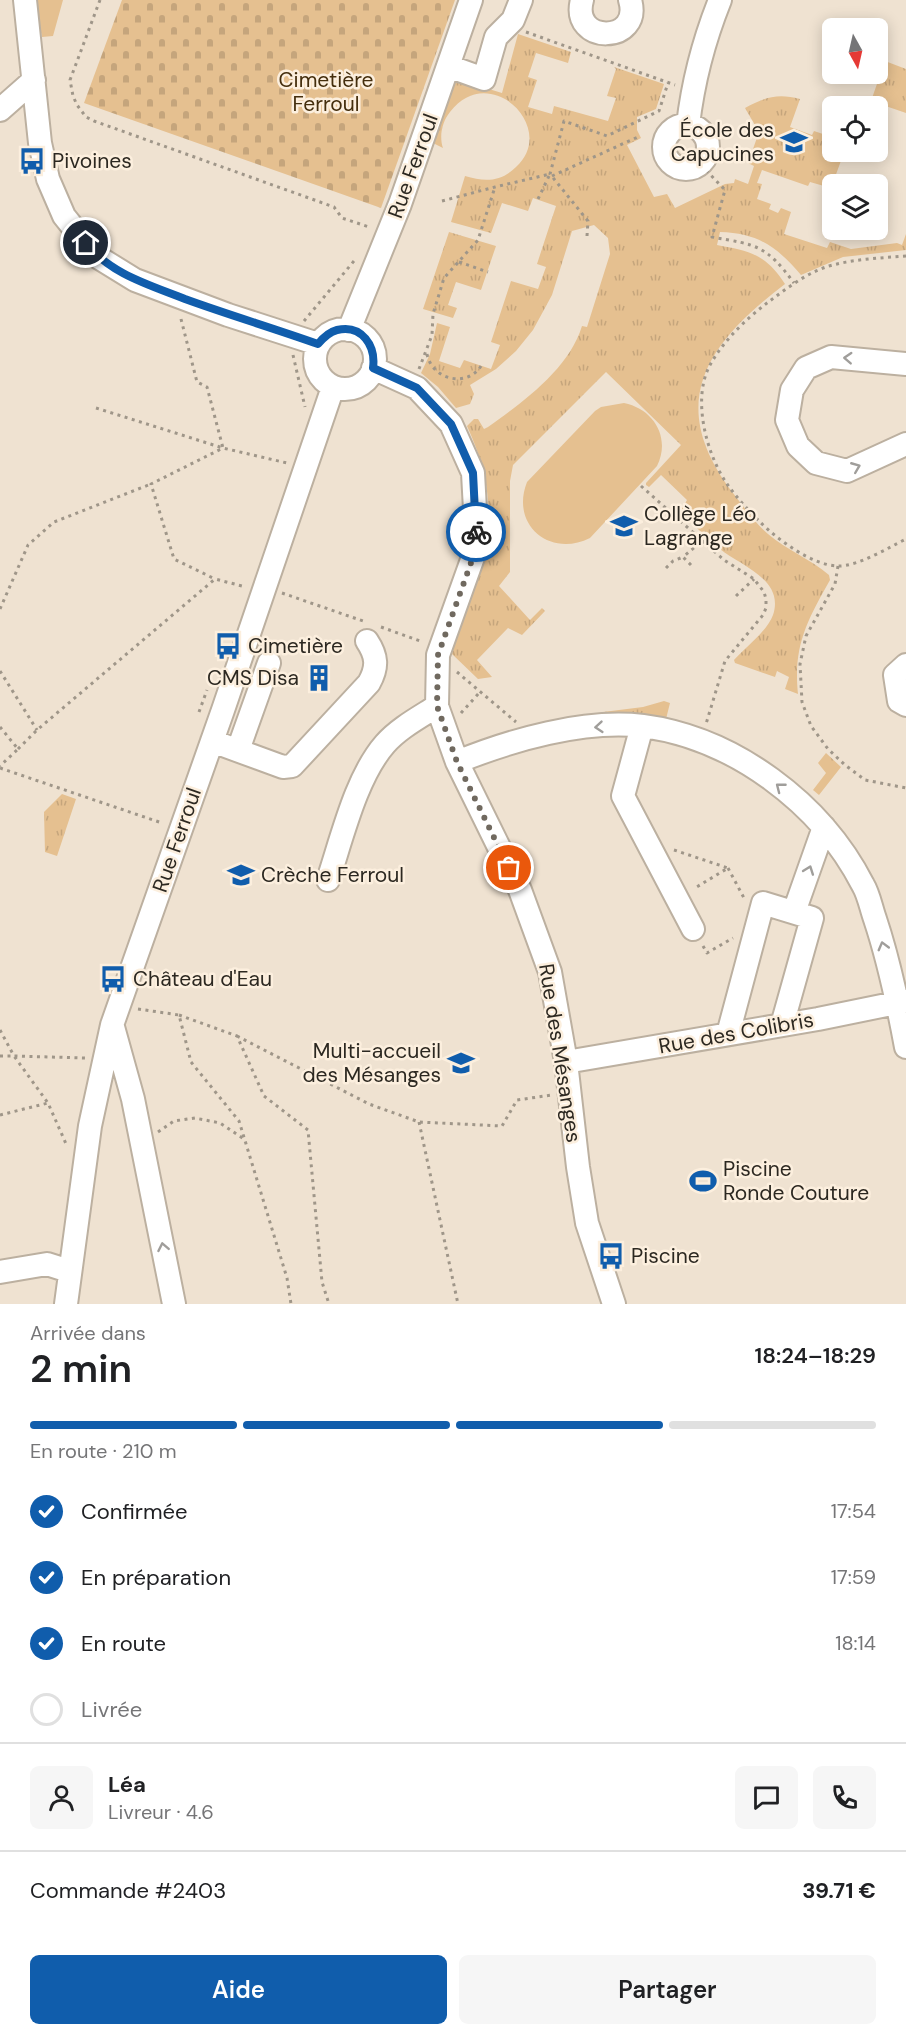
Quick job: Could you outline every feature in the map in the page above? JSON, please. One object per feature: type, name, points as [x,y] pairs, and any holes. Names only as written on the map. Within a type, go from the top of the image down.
[{"type":"street","points":[[25,0],[43,161],[64,216],[96,256],[135,280],[308,340],[336,330],[349,330],[365,337],[372,346],[375,356],[370,376],[353,388],[333,387],[318,373],[308,340]]},
{"type":"street","name":"Rue Ferroul","points":[[349,330],[400,204],[471,0]]},
{"type":"street","points":[[448,66],[484,79],[496,37],[513,20],[521,0]]},
{"type":"street","points":[[582,0],[581,16],[585,23],[591,30],[608,34],[617,32],[629,20],[632,11],[630,0]]},
{"type":"street","points":[[688,125],[692,91],[720,0]]},
{"type":"street","points":[[0,110],[34,80]]},
{"type":"street","points":[[688,125],[702,131],[709,143],[706,158],[701,165],[690,169],[680,169],[671,164],[664,152],[668,134],[677,127],[688,125]]},
{"type":"street","points":[[906,364],[831,357],[806,368],[792,390],[787,420],[798,446],[816,463],[847,471],[906,444]]},
{"type":"street","name":"Rue des Mésanges","points":[[373,368],[417,388],[451,424],[473,473],[477,546],[438,655],[437,706],[457,762],[520,890],[550,972],[566,1062],[587,1223],[614,1304]]},
{"type":"street","name":"Rue Ferroul","points":[[66,1304],[90,1126],[116,1015],[212,741],[256,585],[306,467],[333,387]]},
{"type":"street","points":[[212,741],[283,767],[292,766],[369,683],[375,672],[375,652],[367,641]]},
{"type":"street","points":[[238,750],[268,663]]},
{"type":"street","points":[[906,665],[895,675],[899,702],[906,705]]},
{"type":"street","points":[[328,880],[362,779],[385,745],[403,729],[437,706]]},
{"type":"street","points":[[457,762],[540,734],[601,726],[642,726],[692,738],[730,753],[774,782],[813,814],[839,845],[864,886],[902,1002],[906,1047]]},
{"type":"street","points":[[642,726],[623,796],[693,929]]},
{"type":"street","points":[[794,912],[824,827]]},
{"type":"street","points":[[728,1034],[763,903],[812,918],[783,1025]]},
{"type":"street","name":"Rue des Colibris","points":[[566,1062],[902,1002]]},
{"type":"street","points":[[116,1015],[174,1304]]},
{"type":"street","points":[[0,1272],[46,1264],[69,1271]]},
{"type":"path","points":[[100,0],[70,80],[72,96],[86,117],[334,207],[342,218],[375,229]]},
{"type":"path","points":[[508,25],[692,91]]},
{"type":"path","points":[[538,199],[551,175],[564,121],[607,136],[659,111],[668,83]]},
{"type":"path","points":[[442,201],[495,186],[551,175],[640,136]]},
{"type":"path","points":[[701,165],[725,190],[712,237],[738,241],[764,250],[794,283]]},
{"type":"path","points":[[551,175],[588,221],[587,236]]},
{"type":"path","points":[[411,385],[432,334],[433,314],[444,278],[478,240],[495,186]]},
{"type":"path","points":[[305,407],[293,361],[293,351],[308,340],[302,324],[358,256]]},
{"type":"path","points":[[459,262],[488,272]]},
{"type":"path","points":[[187,299],[181,319],[197,382],[207,387],[223,448]]},
{"type":"path","points":[[426,353],[432,367],[439,374],[448,378],[459,380],[469,377],[478,372],[481,366]]},
{"type":"path","points":[[96,408],[223,448],[306,467]]},
{"type":"path","points":[[0,609],[28,545],[54,522],[151,484],[223,448]]},
{"type":"path","points":[[151,484],[174,559],[215,579],[242,587],[256,585],[351,617]]},
{"type":"path","points":[[641,486],[723,560],[754,579],[764,592],[766,608],[756,625],[725,662],[705,729]]},
{"type":"path","points":[[666,568],[702,541]]},
{"type":"path","points":[[682,557],[691,565]]},
{"type":"path","points":[[838,566],[835,584],[806,636],[800,664],[802,702],[811,726],[828,749],[845,765],[865,780],[906,788]]},
{"type":"path","points":[[181,830],[0,767],[37,730],[215,579]]},
{"type":"path","points":[[736,596],[754,579]]},
{"type":"path","points":[[242,587],[256,585]]},
{"type":"path","points":[[397,632],[424,642],[438,655]]},
{"type":"path","points":[[0,671],[37,730]]},
{"type":"path","points":[[458,673],[515,722]]},
{"type":"path","points":[[197,717],[208,685]]},
{"type":"path","points":[[446,729],[480,692]]},
{"type":"path","points":[[0,727],[18,749]]},
{"type":"path","points":[[647,841],[728,868],[677,899]]},
{"type":"path","points":[[693,929],[707,953],[758,924]]},
{"type":"path","points":[[116,1015],[179,1016],[237,1036],[369,1104],[419,1122],[502,1126],[517,1100],[570,1092]]},
{"type":"path","points":[[179,1016],[190,1062],[239,1121],[287,1278],[291,1304]]},
{"type":"path","points":[[0,1030],[14,1056],[48,1103],[70,1153]]},
{"type":"path","points":[[237,1036],[264,1096],[308,1130],[322,1282],[329,1304]]},
{"type":"path","points":[[0,1056],[80,1057],[103,1064]]},
{"type":"path","points":[[0,1115],[48,1103]]},
{"type":"path","points":[[144,1153],[154,1134],[174,1121],[195,1118],[220,1123],[245,1139]]},
{"type":"path","points":[[419,1122],[458,1304]]},
{"type":"green space","points":[[34,0],[63,0],[53,36],[42,37]]},
{"type":"green space","name":"Cimetière Ferroul","points":[[122,0],[455,0],[381,208],[84,103]]},
{"type":"green space","points":[[518,34],[571,52],[568,63],[536,53],[528,77],[537,80],[528,107],[552,114],[554,106],[608,121],[616,98],[607,96],[616,69],[614,67],[664,84],[656,109],[637,117],[637,130],[641,138],[627,145],[654,197],[667,194],[675,208],[725,184],[734,183],[735,179],[748,184],[754,166],[748,163],[759,132],[745,108],[778,96],[800,99],[790,127],[812,135],[814,131],[822,134],[822,162],[841,162],[836,174],[822,174],[822,185],[810,182],[808,186],[762,170],[757,183],[762,184],[757,199],[771,204],[769,209],[778,213],[781,208],[791,212],[784,234],[827,248],[830,242],[851,249],[897,243],[902,245],[906,234],[906,250],[843,257],[801,275],[784,257],[766,243],[745,235],[720,232],[717,245],[748,252],[764,260],[785,284],[734,329],[716,352],[704,377],[699,403],[701,431],[712,461],[733,493],[768,534],[829,575],[830,580],[808,621],[800,648],[798,694],[785,689],[789,677],[777,671],[775,677],[735,663],[734,660],[770,621],[775,602],[772,592],[758,574],[720,549],[683,515],[681,510],[687,500],[661,475],[649,487],[646,485],[681,445],[606,372],[513,465],[510,481],[510,572],[499,586],[530,620],[542,608],[545,611],[522,635],[508,628],[477,660],[492,677],[478,679],[452,654],[480,570],[488,532],[489,514],[485,480],[475,444],[467,426],[474,419],[478,419],[484,429],[488,427],[516,407],[556,370],[576,342],[582,326],[587,327],[610,254],[608,238],[594,225],[572,231],[552,295],[533,330],[516,351],[496,369],[470,385],[474,394],[470,404],[456,408],[438,387],[421,373],[430,354],[437,323],[450,327],[439,361],[460,368],[464,360],[491,369],[500,345],[491,342],[511,281],[538,289],[546,267],[537,264],[556,206],[533,198],[528,211],[502,203],[491,233],[451,222],[465,176],[486,180],[505,176],[516,167],[527,151],[529,135],[524,119],[514,105],[499,96],[483,93],[466,98],[450,112],[441,134],[443,148],[433,143],[456,79],[502,93]]},
{"type":"green space","points":[[888,62],[906,69],[906,113],[888,107],[888,96],[873,96],[877,84],[888,84]]},
{"type":"green space","points":[[449,232],[496,246],[481,290],[456,282],[448,305],[457,308],[453,318],[423,309]]},
{"type":"green space","points":[[624,403],[644,411],[657,426],[662,445],[657,466],[590,538],[575,543],[561,544],[537,534],[529,524],[524,512],[523,498],[527,482],[595,411],[601,407]]},
{"type":"green space","points":[[664,701],[670,703],[666,719],[641,714],[603,712],[643,707]]},
{"type":"green space","points":[[826,753],[841,767],[819,795],[813,790],[826,773],[818,763]]},
{"type":"green space","points":[[62,794],[76,799],[57,856],[45,852],[44,812]]},
{"type":"way so far","points":[[476,532],[477,546],[438,655],[437,706],[457,762],[509,868]]},
{"type":"place","name":"École des Capucines","points":[[794,142]]},
{"type":"place","name":"Pivoines","points":[[32,161]]},
{"type":"place","name":"Collège Léo Lagrange","points":[[624,526]]},
{"type":"place","name":"Cimetière","points":[[228,646]]},
{"type":"place","name":"CMS Disa","points":[[319,678]]},
{"type":"place","name":"Crèche Ferroul","points":[[241,875]]},
{"type":"place","name":"Château d'Eau","points":[[113,979]]},
{"type":"place","name":"Multi-accueil des Mésanges","points":[[461,1063]]},
{"type":"place","name":"Piscine Ronde Couture","points":[[703,1181]]},
{"type":"place","name":"Piscine","points":[[611,1256]]},
{"type":"route","points":[[86,243],[96,256],[135,280],[228,315],[318,344],[336,330],[346,329],[365,337],[372,346],[375,356],[373,368],[417,388],[451,424],[473,473],[476,532]]}]
